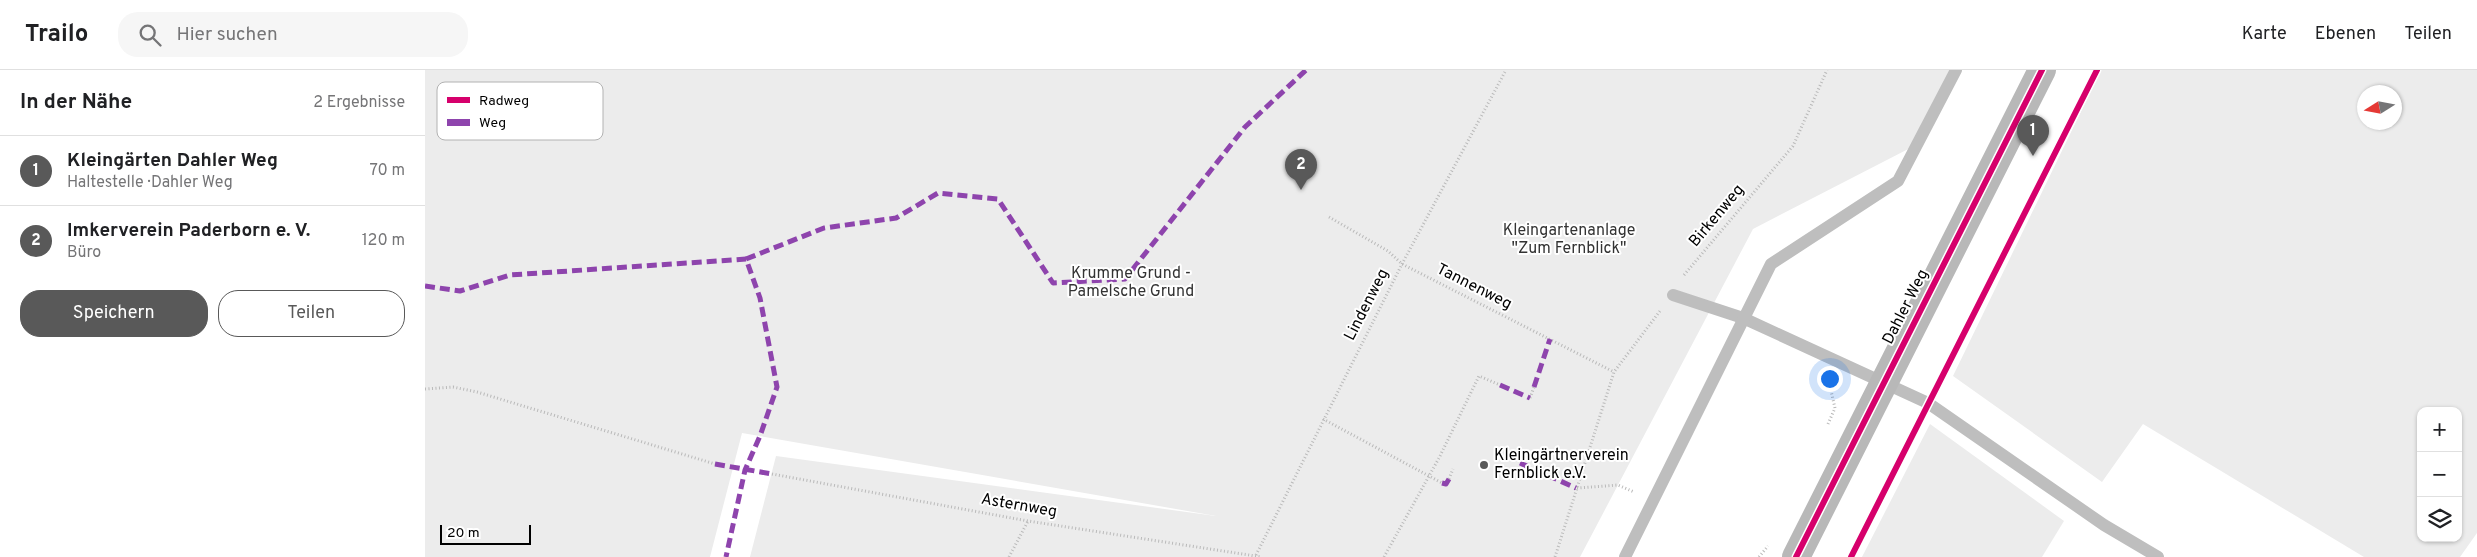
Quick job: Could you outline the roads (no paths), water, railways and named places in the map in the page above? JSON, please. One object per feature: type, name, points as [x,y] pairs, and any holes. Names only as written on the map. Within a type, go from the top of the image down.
[{"type":"street","name":"Dahler Weg","points":[[1796,557],[2042,70]]},
{"type":"lane","points":[[1625,557],[1771,264],[1898,181],[1956,70]]},
{"type":"lane","points":[[1673,296],[1743,318],[1928,403],[2105,525],[2158,557]]},
{"type":"place","name":"Kleingärten Dahler Weg","points":[[2033,156]]},
{"type":"place","name":"Imkerverein Paderborn e. V.","points":[[1301,190]]},
{"type":"place","name":"Kleingärtnerverein Fernblick e.V.","points":[[1484,465]]},
{"type":"park label","name":"Kleingartenanlage \"Zum Fernblick\"","points":[[1569,240]]},
{"type":"park label","name":"Krumme Grund - Pamelsche Grund","points":[[1131,283]]}]
